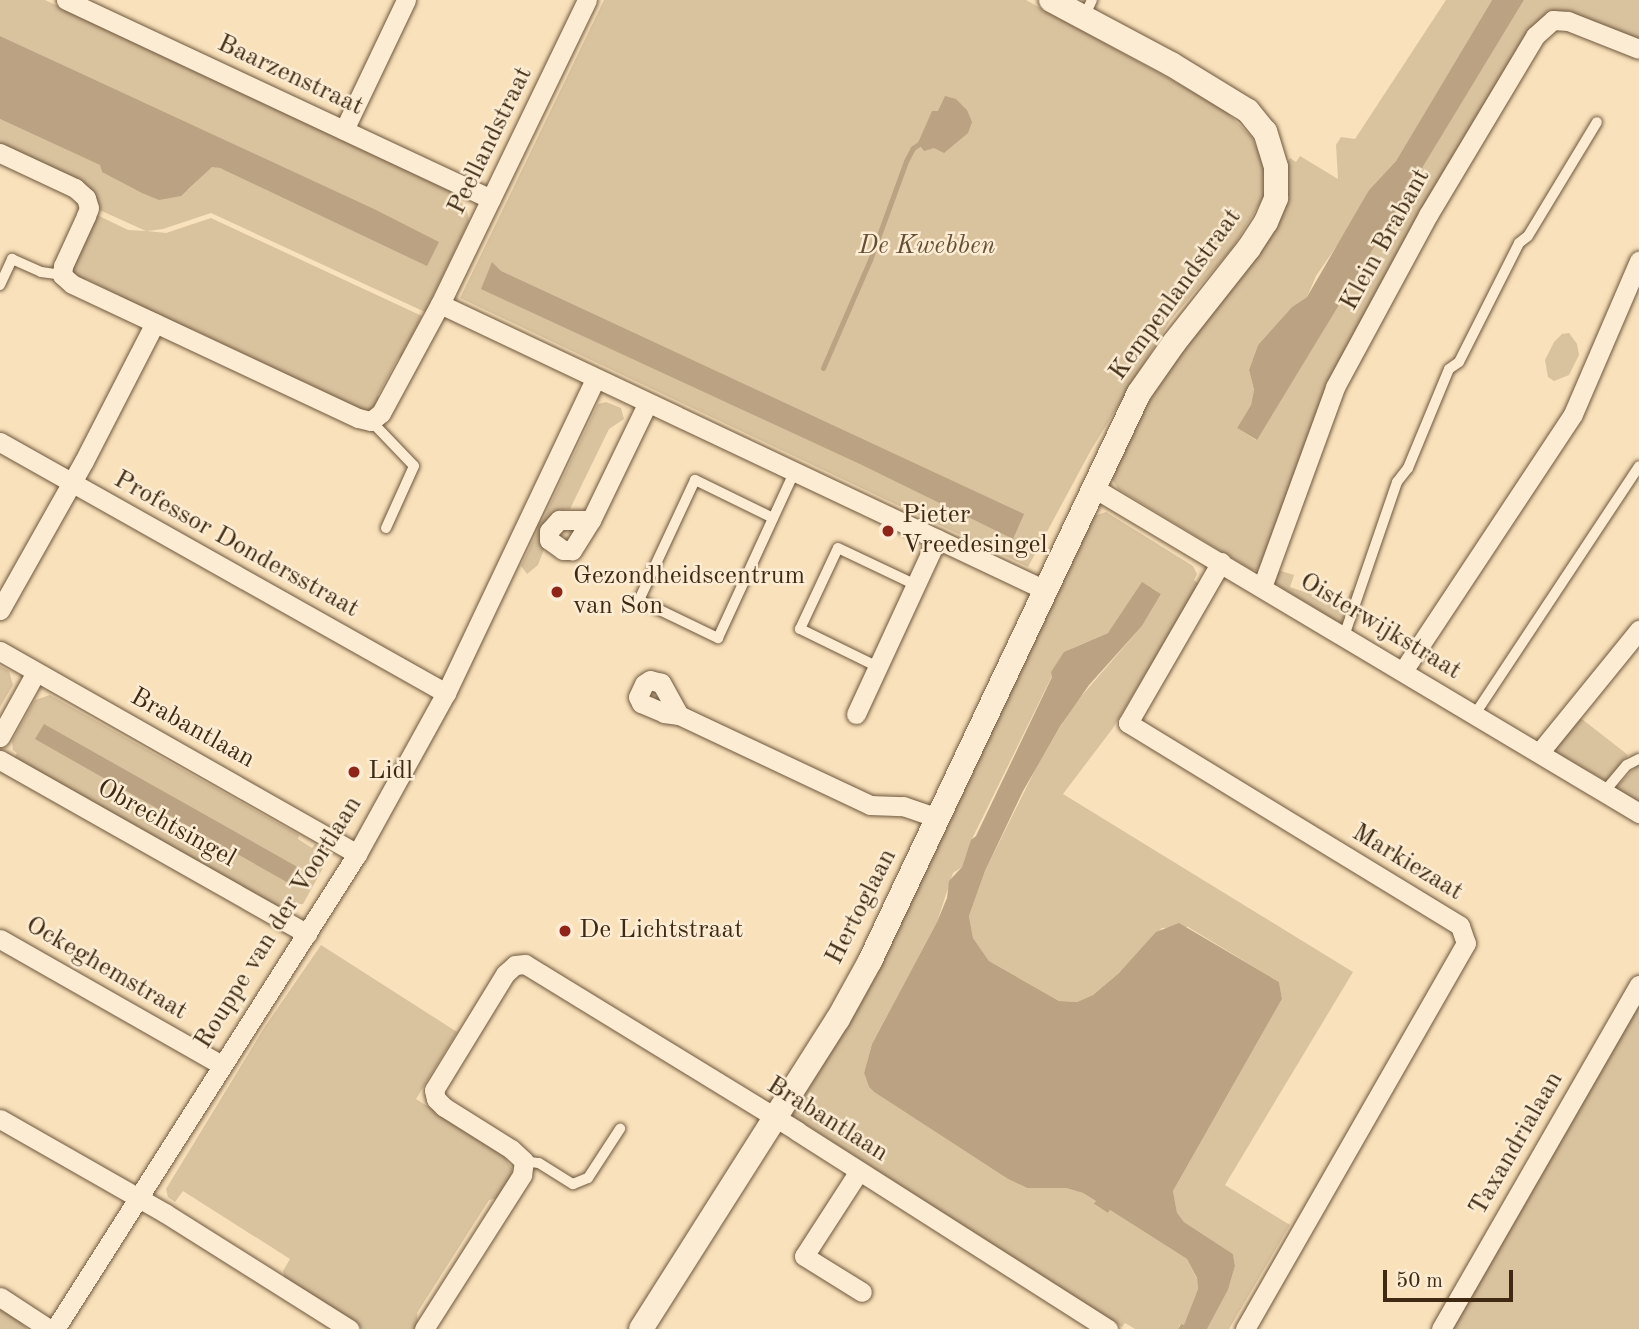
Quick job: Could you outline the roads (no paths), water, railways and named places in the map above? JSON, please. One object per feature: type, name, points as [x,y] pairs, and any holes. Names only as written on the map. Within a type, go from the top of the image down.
[{"type":"street","name":"Baarzenstraat","points":[[66,0],[491,199]]},
{"type":"street","points":[[344,130],[406,0]]},
{"type":"street","name":"Peellandstraat","points":[[371,422],[381,413],[440,304],[587,0]]},
{"type":"street","name":"Kempenlandstraat","points":[[1051,0],[1088,9],[1248,111],[1265,132],[1276,167],[1276,198],[1266,222],[1139,393],[1094,488]]},
{"type":"street","name":"Klein Brabant","points":[[1262,587],[1335,387],[1428,215],[1535,36],[1553,20],[1568,21],[1639,49]]},
{"type":"street","points":[[0,153],[75,188],[86,198],[89,208],[63,266],[62,275],[72,284],[371,422]]},
{"type":"street","points":[[1403,671],[1573,414],[1639,261]]},
{"type":"street","points":[[440,304],[1045,590]]},
{"type":"street","points":[[0,610],[72,482],[155,323]]},
{"type":"street","name":"Rouppe van der Voortlaan","points":[[55,1329],[357,853],[446,693],[594,379]]},
{"type":"street","points":[[591,520],[647,404]]},
{"type":"street","name":"Professor Dondersstraat","points":[[0,442],[446,693]]},
{"type":"street","name":"Oisterwijkstraat","points":[[1094,488],[1639,813]]},
{"type":"street","name":"Hertoglaan","points":[[641,1329],[863,973],[1094,488]]},
{"type":"street","points":[[856,714],[937,539]]},
{"type":"street","name":"Markiezaat","points":[[1221,562],[1131,712],[1128,723],[1460,926],[1466,943],[1245,1329]]},
{"type":"street","points":[[1539,753],[1639,630]]},
{"type":"street","name":"Brabantlaan","points":[[0,651],[357,853]]},
{"type":"street","points":[[0,737],[36,672]]},
{"type":"street","points":[[679,715],[870,805],[903,806],[939,818]]},
{"type":"street","name":"Obrechtsingel","points":[[0,760],[307,934]]},
{"type":"street","name":"Ockeghemstraat","points":[[0,939],[222,1065]]},
{"type":"street","name":"Brabantlaan","points":[[524,1161],[511,1149],[444,1107],[436,1099],[434,1090],[505,974],[515,965],[525,964],[1108,1329]]},
{"type":"street","name":"Taxandrialaan","points":[[1441,1329],[1639,985]]},
{"type":"street","points":[[0,1119],[139,1198],[349,1329]]},
{"type":"street","points":[[424,1329],[522,1175],[524,1161]]},
{"type":"street","points":[[859,1171],[804,1256],[862,1292]]},
{"type":"street","points":[[0,1297],[49,1329]]},
{"type":"lane","points":[[1344,636],[1397,482],[1408,468],[1449,369],[1459,362],[1520,243],[1528,236],[1597,122]]},
{"type":"lane","points":[[0,285],[12,260],[41,272],[62,275]]},
{"type":"lane","points":[[371,422],[414,466],[386,528]]},
{"type":"lane","points":[[1475,715],[1639,466]]},
{"type":"lane","points":[[773,518],[695,480],[639,600],[718,638],[794,473]]},
{"type":"lane","points":[[878,667],[800,629],[838,548],[916,585]]},
{"type":"lane","points":[[1604,792],[1627,765],[1639,759]]},
{"type":"lane","points":[[524,1161],[539,1163],[573,1184],[589,1178],[620,1129]]},
{"type":"waterway","points":[[823,368],[870,260],[906,161],[913,148],[925,140]]},
{"type":"place","name":"Pieter Vreedesingel","points":[[888,531]]},
{"type":"place","name":"Gezondheidscentrum van Son","points":[[557,592]]},
{"type":"place","name":"Lidl","points":[[354,772]]},
{"type":"place","name":"De Lichtstraat","points":[[565,931]]},
{"type":"park label","name":"De Kwebben","points":[[927,247]]}]
